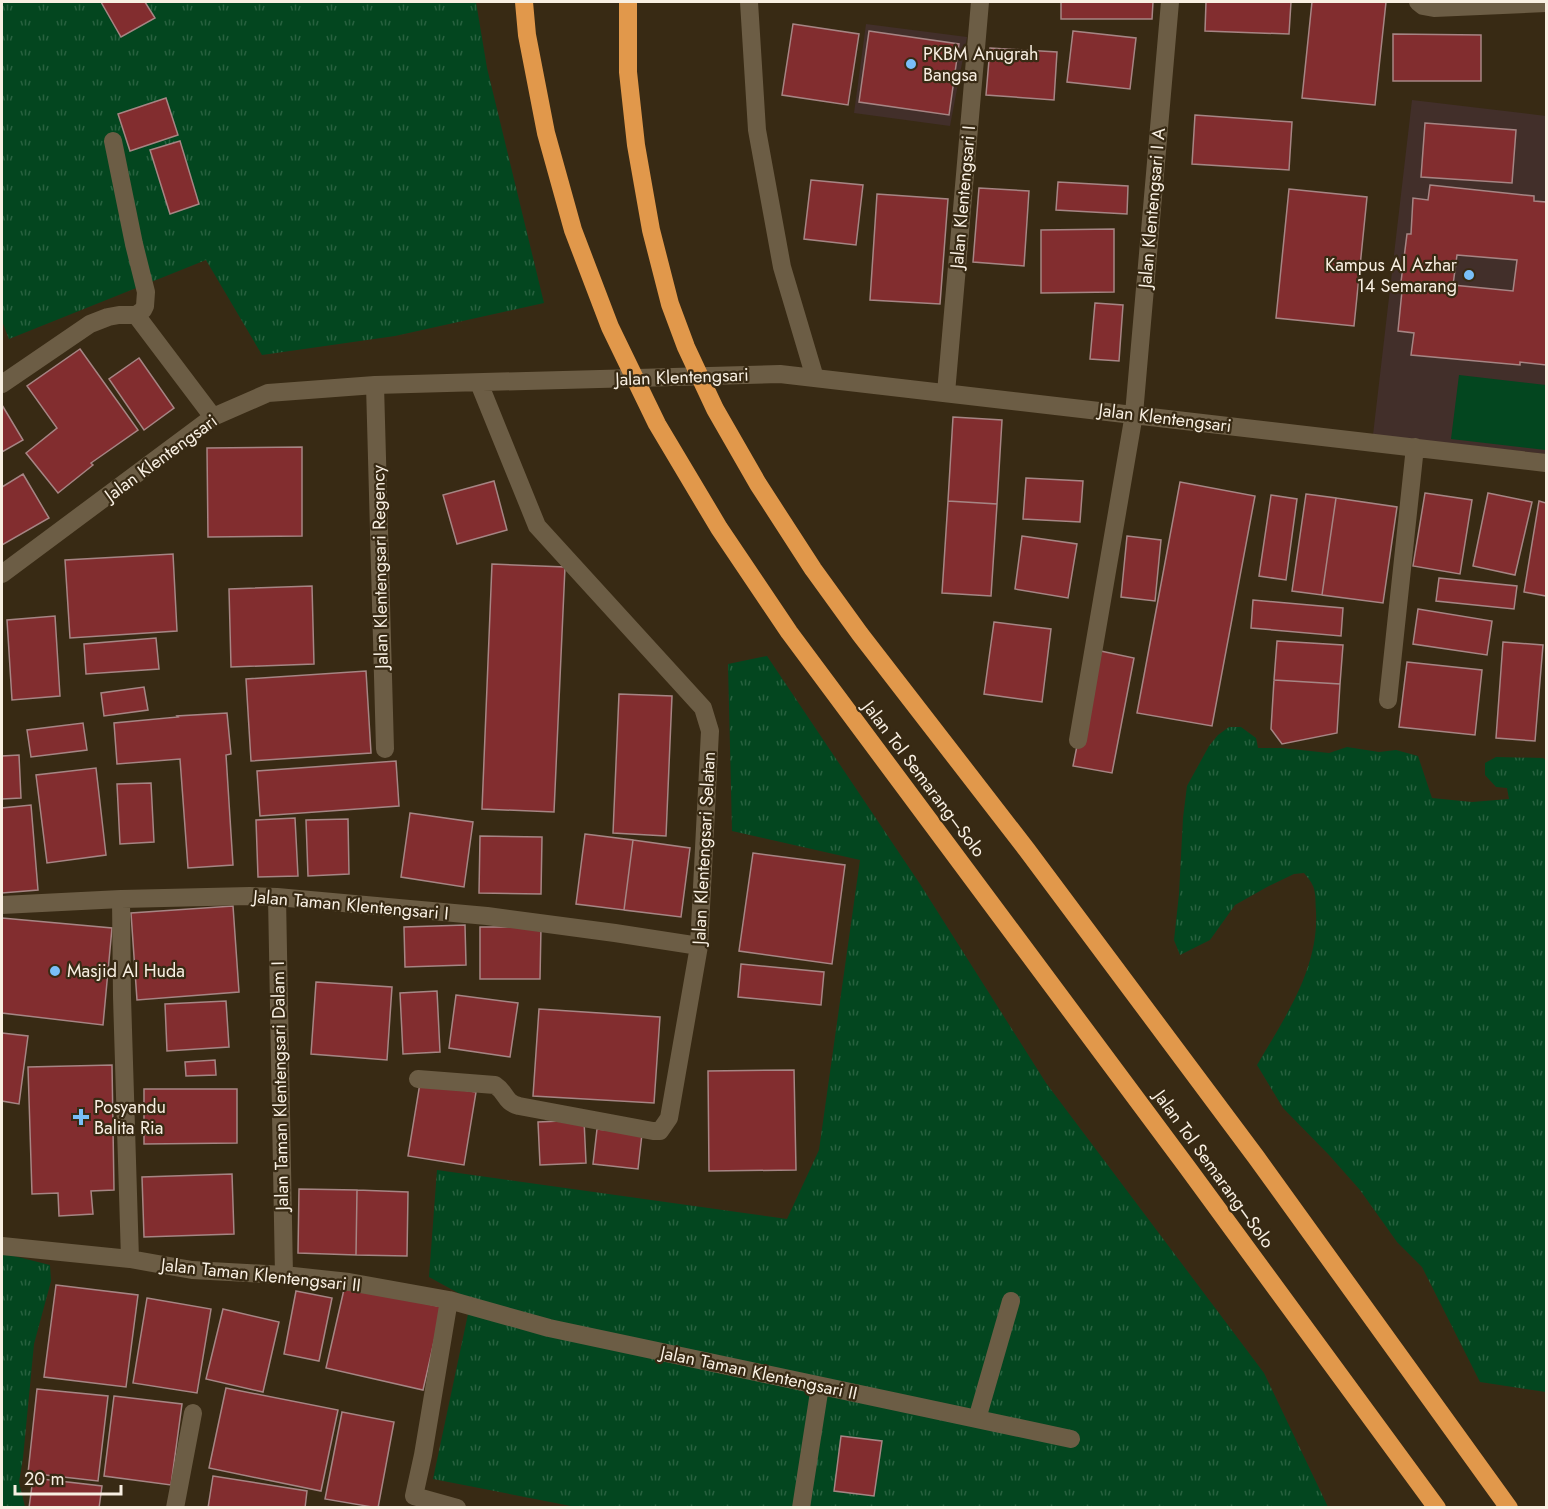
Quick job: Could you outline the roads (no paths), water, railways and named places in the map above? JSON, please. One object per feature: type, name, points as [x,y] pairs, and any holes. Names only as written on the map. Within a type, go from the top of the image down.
[{"type":"highway","name":"Jalan Tol Semarang–Solo","points":[[524,2],[527,34],[546,133],[573,230],[610,327],[657,424],[719,528],[789,632],[1437,1508]]},
{"type":"highway","name":"Jalan Tol Semarang–Solo","points":[[628,2],[628,72],[636,145],[651,230],[670,304],[686,347],[715,409],[758,484],[813,569],[860,634],[1027,850],[1248,1148],[1509,1508]]},
{"type":"street","points":[[749,2],[757,130],[782,267],[814,378]]},
{"type":"street","name":"Jalan Klentengsari I","points":[[946,393],[980,2]]},
{"type":"street","name":"Jalan Klentengsari I A","points":[[1078,740],[1134,414],[1170,2]]},
{"type":"street","points":[[1418,2],[1423,6],[1434,8],[1546,3]]},
{"type":"street","points":[[2,384],[90,324],[108,317],[136,315],[145,306],[146,292],[113,141]]},
{"type":"street","points":[[136,315],[213,417]]},
{"type":"street","name":"Jalan Klentengsari","points":[[2,574],[213,417],[268,393],[375,386],[780,374],[1546,463]]},
{"type":"street","name":"Jalan Klentengsari Selatan","points":[[418,1079],[495,1085],[512,1104],[660,1131],[669,1118],[699,946],[710,731],[703,708],[537,526],[479,383]]},
{"type":"street","name":"Jalan Klentengsari Regency","points":[[375,386],[385,749]]},
{"type":"street","points":[[1388,699],[1415,447]]},
{"type":"street","name":"Jalan Taman Klentengsari I","points":[[2,905],[121,899],[277,897],[498,918],[699,946]]},
{"type":"street","name":"Jalan Taman Klentengsari Dalam I","points":[[277,897],[284,1275]]},
{"type":"street","points":[[121,899],[130,1259]]},
{"type":"street","name":"Jalan Taman Klentengsari II","points":[[2,1246],[130,1259],[192,1270],[284,1275],[349,1282],[449,1300],[549,1328],[660,1353],[1071,1439]]},
{"type":"street","points":[[449,1300],[413,1502],[457,1508]]},
{"type":"street","points":[[977,1419],[1011,1301]]},
{"type":"street","points":[[801,1508],[820,1386]]},
{"type":"street","points":[[175,1508],[194,1413]]},
{"type":"place","name":"PKBM Anugrah Bangsa","points":[[911,64]]},
{"type":"place","name":"Kampus Al Azhar 14 Semarang","points":[[1469,275]]},
{"type":"place","name":"Masjid Al Huda","points":[[55,971]]},
{"type":"place","name":"Posyandu Balita Ria","points":[[81,1117]]}]
